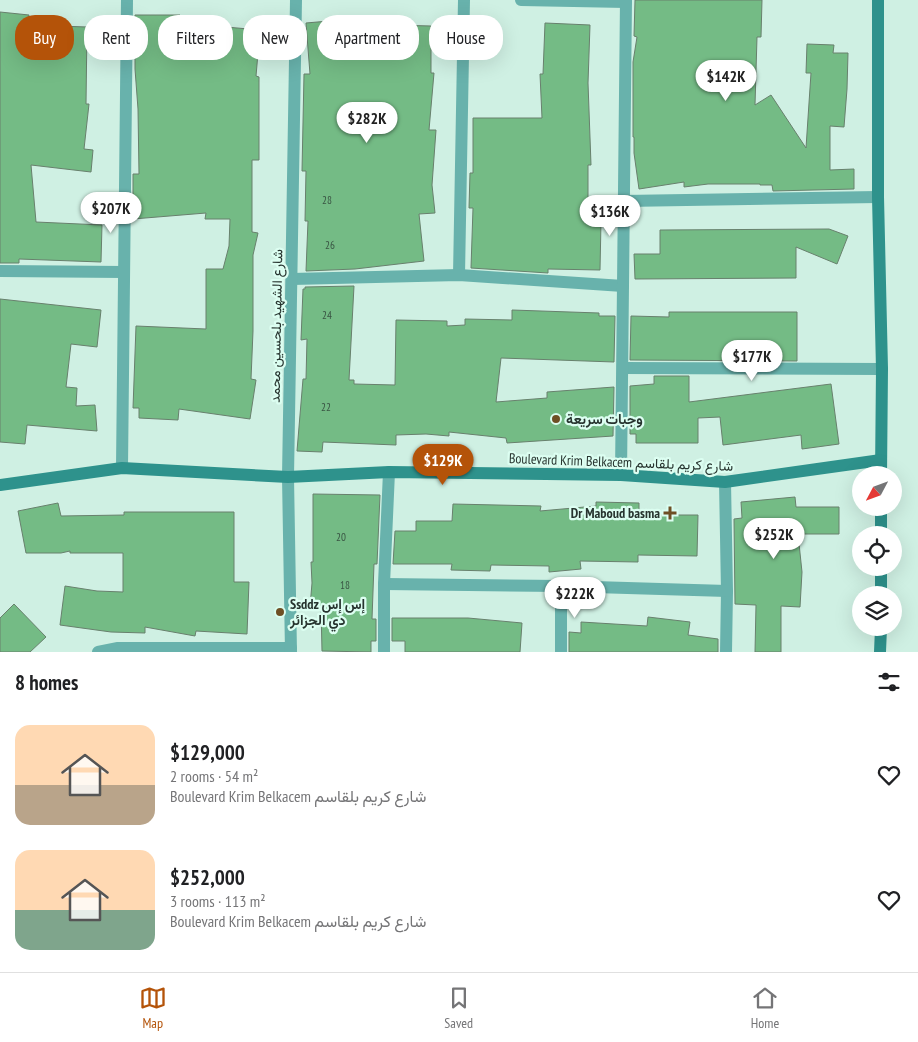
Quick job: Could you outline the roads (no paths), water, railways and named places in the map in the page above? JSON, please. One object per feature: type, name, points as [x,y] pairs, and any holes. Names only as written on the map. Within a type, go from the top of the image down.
[{"type":"street","points":[[122,468],[127,0]]},
{"type":"street","name":"شارع الشهيد بلحسين محمد","points":[[291,650],[288,477],[296,0]]},
{"type":"street","points":[[459,275],[464,0]]},
{"type":"street","points":[[521,0],[626,1],[621,475]]},
{"type":"street","points":[[878,0],[878,197],[882,369],[881,466]]},
{"type":"street","points":[[624,201],[878,197]]},
{"type":"street","points":[[0,271],[124,272]]},
{"type":"street","points":[[292,279],[459,275],[623,286]]},
{"type":"street","points":[[623,368],[882,369]]},
{"type":"street","name":"Boulevard Krim Belkacem شارع كريم بلقاسم","points":[[0,485],[122,468],[288,477],[389,472],[621,475],[725,482],[881,460]]},
{"type":"street","points":[[384,652],[384,584],[389,472]]},
{"type":"street","points":[[725,482],[726,652]]},
{"type":"street","points":[[384,584],[562,586],[727,591]]},
{"type":"street","points":[[561,652],[562,586]]},
{"type":"street","points":[[880,652],[881,636]]},
{"type":"street","points":[[98,652],[118,650],[291,650]]},
{"type":"place","name":"وجبات سريعة","points":[[556,419]]},
{"type":"place","name":"Dr Maboud basma","points":[[670,513]]},
{"type":"place","name":"Ssddz إس إس دي الجزائر","points":[[280,612]]}]
